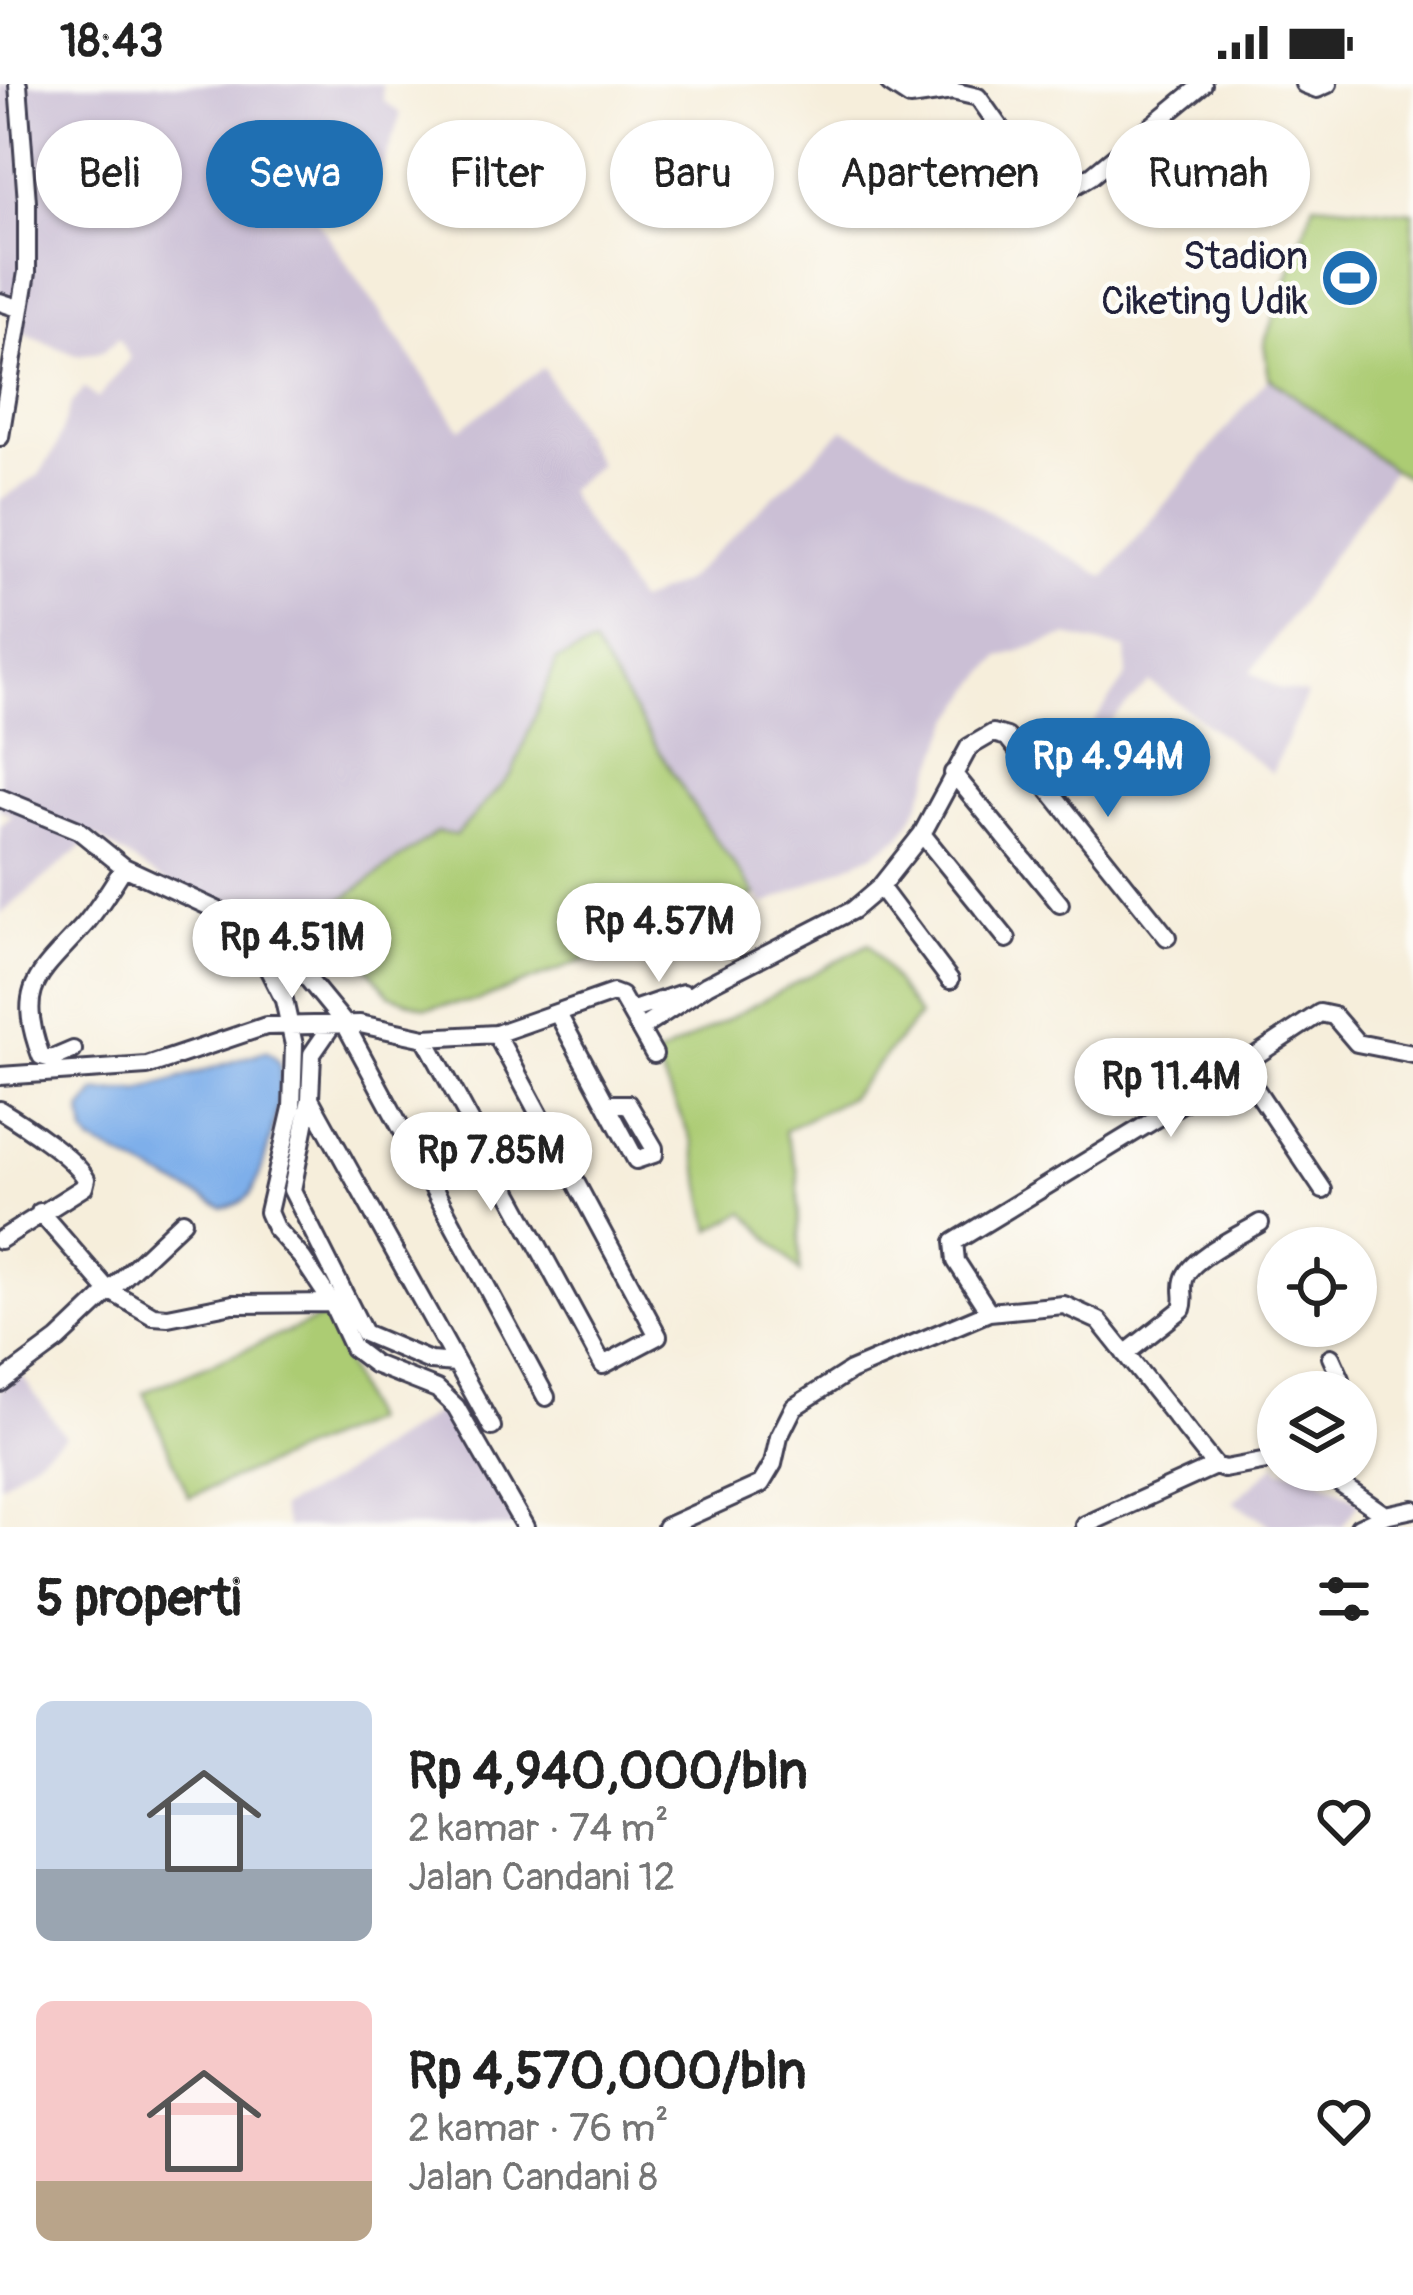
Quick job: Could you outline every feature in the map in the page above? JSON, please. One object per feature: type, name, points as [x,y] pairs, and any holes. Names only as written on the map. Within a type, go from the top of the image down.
[{"type":"street","points":[[0,436],[9,305],[27,272],[18,84]]},
{"type":"street","points":[[890,84],[910,97],[975,90],[1048,196],[1054,198],[1090,176],[1203,84]]},
{"type":"street","points":[[1304,84],[1317,88],[1328,84]]},
{"type":"street","points":[[640,1029],[707,985],[853,910],[880,887],[922,834],[969,748],[993,733],[1007,737],[1167,937]]},
{"type":"street","points":[[953,773],[1060,904]]},
{"type":"street","points":[[0,798],[78,830],[124,867],[244,923],[284,1000],[291,1024],[292,1108],[268,1212],[275,1228],[332,1303],[353,1348],[374,1364],[437,1389],[455,1407],[525,1527]]},
{"type":"street","points":[[922,834],[1007,939]]},
{"type":"street","points":[[73,1050],[52,1059],[41,1056],[28,1012],[33,985],[88,920],[124,867]]},
{"type":"street","points":[[880,887],[950,980]]},
{"type":"street","points":[[280,944],[338,1025],[546,1397]]},
{"type":"street","points":[[625,1003],[707,985]]},
{"type":"street","points":[[0,1076],[147,1066],[266,1026],[338,1025],[425,1037],[496,1034],[613,993],[625,1003],[653,1054]]},
{"type":"street","points":[[989,1312],[956,1261],[954,1242],[1320,1012],[1328,1012],[1358,1043],[1413,1054]]},
{"type":"street","points":[[558,1014],[606,1104]]},
{"type":"street","points":[[338,1025],[312,1054],[310,1100],[292,1190],[364,1333],[430,1361],[456,1363]]},
{"type":"street","points":[[425,1037],[604,1365],[658,1336],[496,1034]]},
{"type":"street","points":[[1240,1066],[1323,1190]]},
{"type":"street","points":[[310,1100],[492,1427]]},
{"type":"street","points":[[0,1110],[44,1137],[86,1179],[84,1187],[0,1240]]},
{"type":"street","points":[[40,1212],[107,1289],[153,1316],[233,1304],[332,1303]]},
{"type":"street","points":[[0,1383],[58,1340],[183,1221]]},
{"type":"street","points":[[1124,1354],[1182,1309],[1184,1280],[1192,1265],[1260,1223]]},
{"type":"street","points":[[666,1527],[760,1484],[773,1464],[779,1437],[794,1407],[822,1387],[989,1312],[1064,1305],[1099,1321],[1215,1466],[1224,1469],[1257,1463]]},
{"type":"street","points":[[1330,1357],[1337,1371]]},
{"type":"street","points":[[1085,1525],[1215,1466]]},
{"type":"street","points":[[1350,1491],[1385,1515]]},
{"type":"street","points":[[1359,1527],[1413,1509]]},
{"type":"shaded area","points":[[0,84],[382,84],[384,101],[401,114],[383,166],[383,120],[206,120],[206,228],[322,228],[460,429],[543,368],[599,465],[566,491],[638,602],[684,582],[844,429],[1105,577],[1269,377],[1393,470],[1251,672],[1279,689],[1307,694],[1272,773],[1150,682],[1055,776],[1127,676],[1126,649],[1067,636],[1000,657],[979,681],[952,721],[902,835],[875,853],[764,905],[705,823],[557,660],[512,774],[456,835],[437,833],[339,902],[236,907],[165,881],[95,836],[0,915],[0,826],[12,816],[0,809],[0,500],[39,475],[56,448],[71,404],[84,388],[98,399],[130,358],[119,338],[102,352],[76,355],[22,333],[7,312],[0,310]]},
{"type":"shaded area","points":[[21,1374],[65,1436],[0,1485],[0,1390]]},
{"type":"shaded area","points":[[445,1407],[524,1527],[287,1527],[280,1508],[330,1482]]},
{"type":"shaded area","points":[[1257,1481],[1257,1491],[1341,1491],[1360,1502],[1342,1527],[1272,1527],[1233,1502]]},
{"type":"green space","name":"Stadion Ciketing Udik","points":[[1314,203],[1413,212],[1413,480],[1269,377],[1264,344],[1305,228],[1310,228]]},
{"type":"green space","points":[[593,645],[704,823],[756,895],[477,1001],[426,1008],[390,995],[331,923],[339,902],[437,832],[456,835],[512,774],[557,660]]},
{"type":"green space","points":[[869,944],[919,1016],[850,1097],[784,1131],[798,1171],[800,1272],[745,1212],[711,1230],[693,1143],[654,1058]]},
{"type":"green space","points":[[325,1316],[370,1421],[189,1497],[144,1392]]},
{"type":"water","points":[[266,1051],[279,1064],[281,1074],[277,1107],[254,1188],[237,1204],[223,1208],[91,1142],[85,1134],[82,1110],[96,1092],[140,1091]]},
{"type":"place","name":"Stadion Ciketing Udik","points":[[1350,278]]}]
